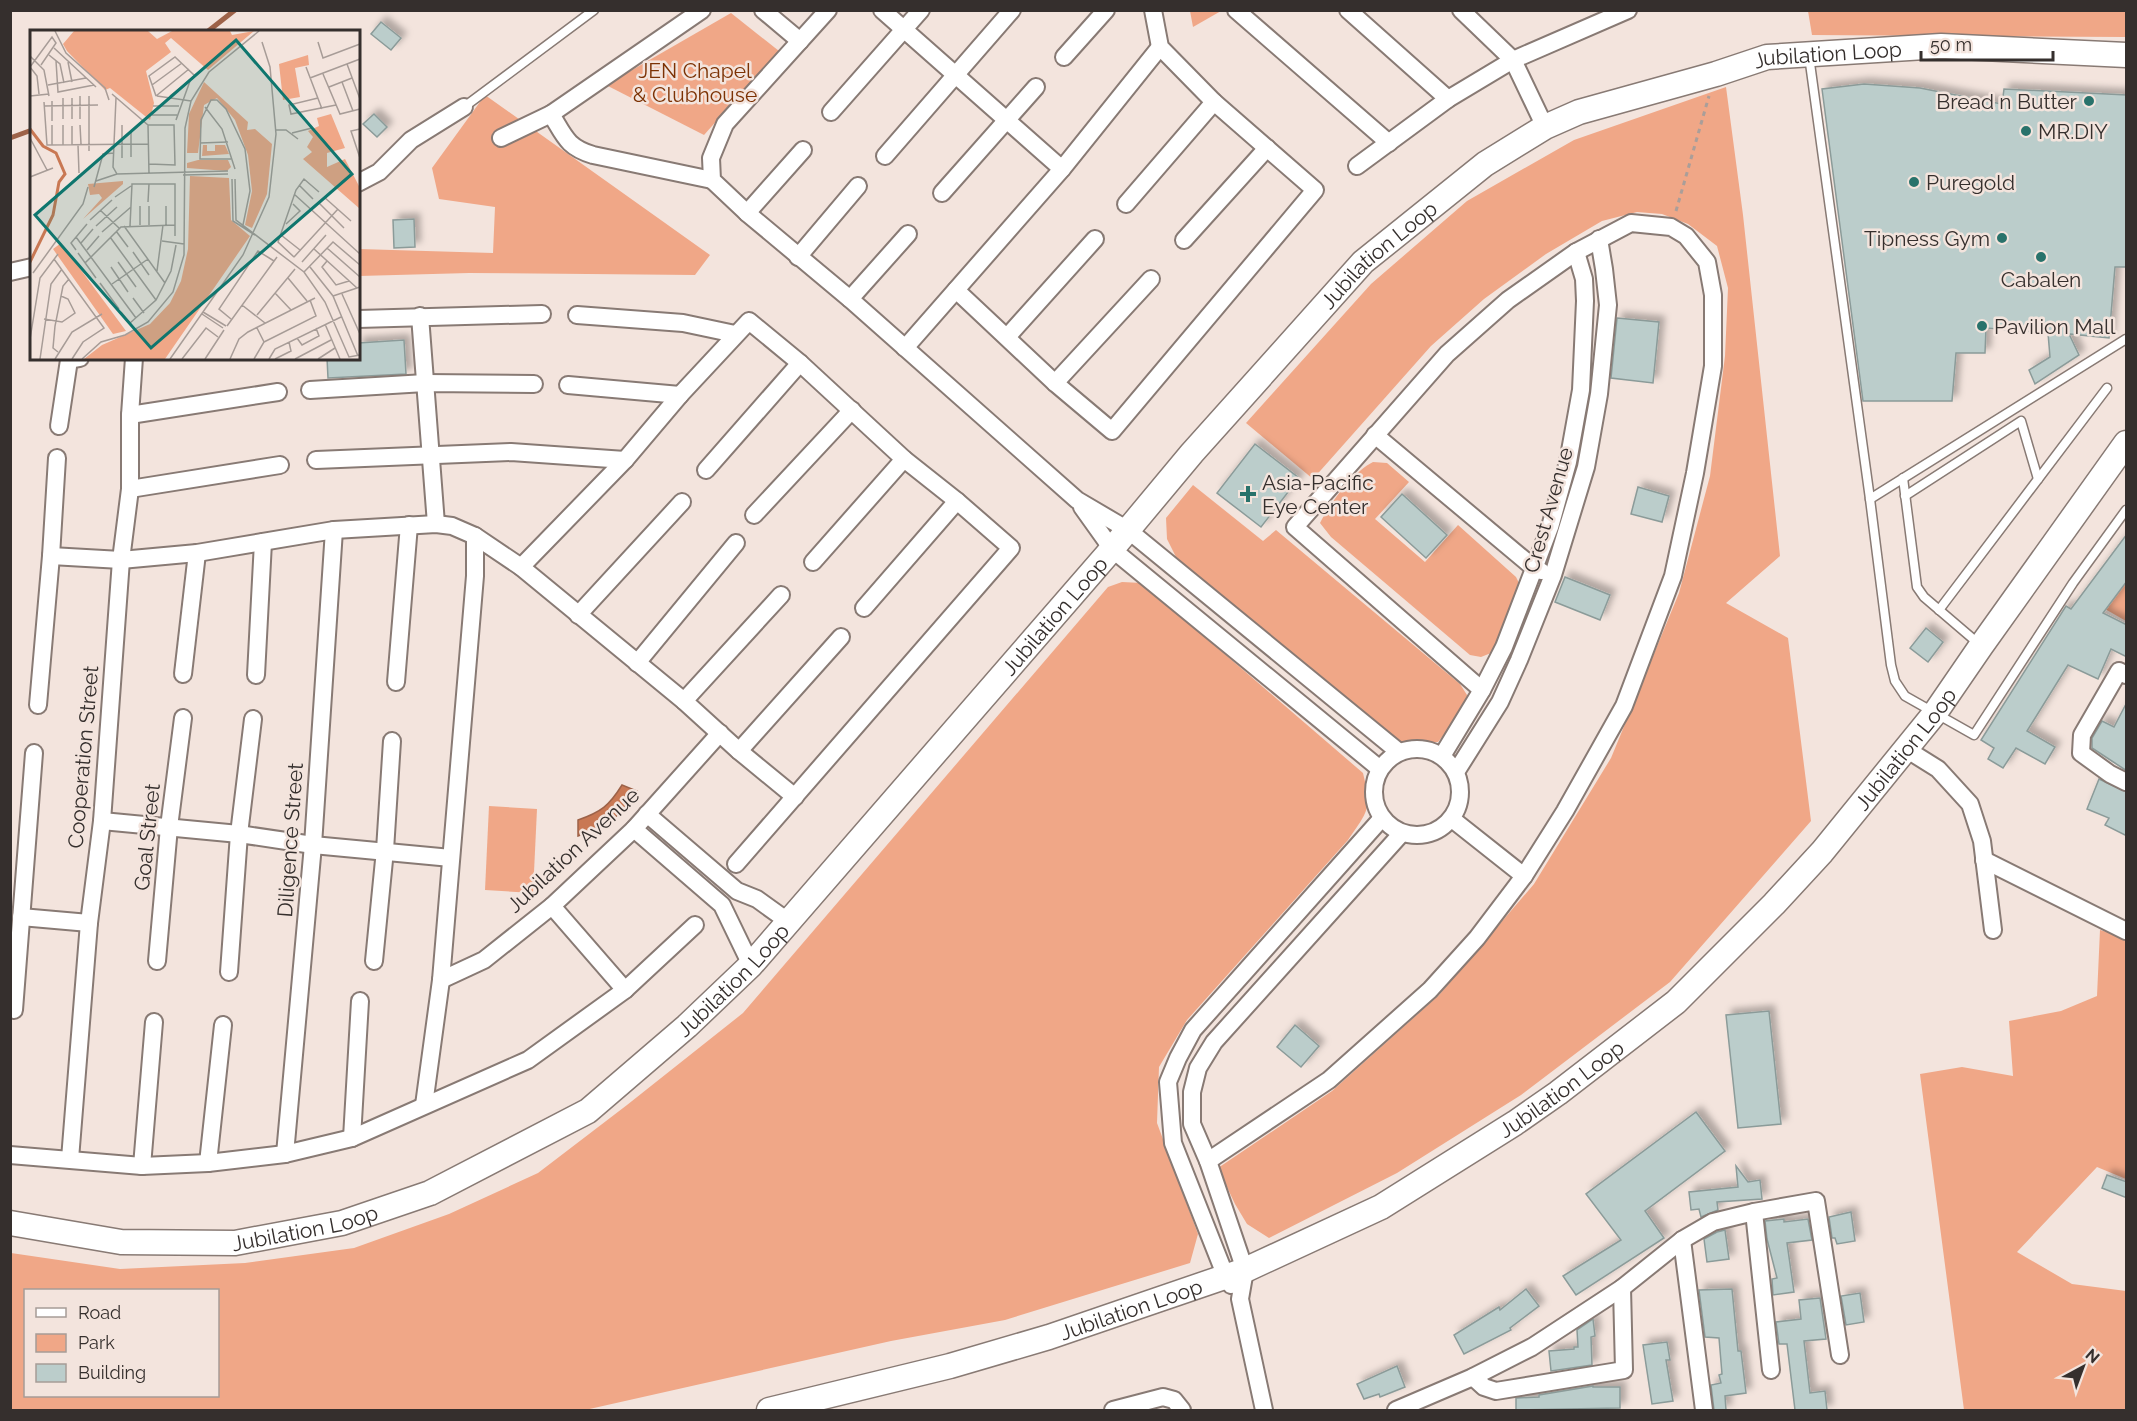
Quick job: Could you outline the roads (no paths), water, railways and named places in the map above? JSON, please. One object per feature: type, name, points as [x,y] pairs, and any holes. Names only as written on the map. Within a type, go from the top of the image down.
[{"type":"main road","name":"Jubilation Loop","points":[[10,1223],[121,1242],[235,1243],[342,1223],[430,1193],[588,1111],[687,1026],[751,965],[1112,549],[1192,453],[1363,262],[1485,164],[1545,127],[1579,112],[1716,74],[1767,57],[1941,46],[2127,56]]},
{"type":"main road","name":"Jubilation Loop","points":[[769,1410],[950,1366],[1038,1340],[1235,1273],[1381,1207],[1558,1093],[1676,1002],[1822,852],[1935,713],[1981,645],[2127,443]]},
{"type":"street","points":[[501,138],[551,114],[702,10]]},
{"type":"street","points":[[763,10],[800,41]]},
{"type":"street","points":[[712,180],[711,158],[725,124],[828,10]]},
{"type":"street","points":[[882,10],[1062,169]]},
{"type":"street","points":[[831,112],[921,10]]},
{"type":"street","points":[[885,156],[1012,10]]},
{"type":"street","points":[[1064,57],[1106,10]]},
{"type":"street","points":[[956,290],[1055,383],[1112,431],[1315,190],[1214,102],[1160,47],[1153,10]]},
{"type":"street","points":[[1236,10],[1389,143]]},
{"type":"street","points":[[1348,10],[1448,99]]},
{"type":"street","points":[[1461,10],[1513,60],[1545,127]]},
{"type":"street","points":[[1358,166],[1448,99],[1513,60],[1629,10]]},
{"type":"street","points":[[905,348],[1062,169],[1160,47]]},
{"type":"street","points":[[942,193],[1036,87]]},
{"type":"street","points":[[1126,204],[1214,102]]},
{"type":"street","points":[[360,182],[379,172],[411,140],[464,107]]},
{"type":"street","points":[[551,114],[576,150],[712,180],[1077,501],[1128,530],[1399,752]]},
{"type":"street","points":[[1184,240],[1267,148]]},
{"type":"street","points":[[747,213],[803,150]]},
{"type":"street","points":[[798,257],[858,186]]},
{"type":"street","points":[[1208,1161],[1329,1080],[1431,990],[1477,938],[1524,876],[1565,811],[1624,706],[1672,576],[1695,473],[1713,366],[1713,295],[1707,262],[1686,236],[1671,227],[1631,224],[1576,252],[1508,300],[1447,354],[1295,527],[1482,690]]},
{"type":"street","points":[[850,299],[908,234]]},
{"type":"street","points":[[1007,337],[1095,239]]},
{"type":"street","name":"Crest Avenue","points":[[1456,772],[1500,702],[1519,660],[1553,575],[1586,467],[1599,394],[1608,305],[1599,240]]},
{"type":"street","name":"Crest Avenue","points":[[1442,756],[1482,690],[1504,647],[1550,527],[1568,462],[1581,390],[1585,302],[1584,279],[1576,252]]},
{"type":"street","points":[[10,272],[30,267]]},
{"type":"street","points":[[1055,383],[1150,279]]},
{"type":"street","points":[[360,319],[542,315]]},
{"type":"street","points":[[577,315],[683,323],[735,334]]},
{"type":"street","points":[[420,316],[436,524]]},
{"type":"street","points":[[521,567],[625,460],[680,395],[749,321],[800,363],[904,459],[1011,548],[736,864]]},
{"type":"street","points":[[59,426],[69,360]]},
{"type":"street","name":"Cooperation Street","points":[[69,1159],[89,922],[102,821],[121,560],[130,489],[130,415],[134,360]]},
{"type":"street","points":[[706,470],[800,363]]},
{"type":"street","points":[[310,390],[425,383],[534,384]]},
{"type":"street","points":[[568,385],[680,395]]},
{"type":"street","points":[[130,415],[278,392]]},
{"type":"street","points":[[754,515],[852,410]]},
{"type":"street","points":[[1375,435],[1534,568],[1553,575]]},
{"type":"street","points":[[316,460],[511,452],[625,460]]},
{"type":"street","points":[[38,705],[57,458]]},
{"type":"street","points":[[813,562],[904,459]]},
{"type":"street","points":[[130,489],[280,465]]},
{"type":"street","points":[[864,608],[957,501]]},
{"type":"street","points":[[1077,501],[1112,549],[1380,769]]},
{"type":"street","points":[[578,615],[682,502]]},
{"type":"street","points":[[51,556],[121,560],[197,553],[334,530],[436,524],[452,526],[475,536],[521,567],[795,796]]},
{"type":"street","points":[[396,682],[409,525]]},
{"type":"street","name":"Diligence Street","points":[[285,1154],[313,845],[334,530]]},
{"type":"street","points":[[424,1105],[441,980],[475,576],[475,536]]},
{"type":"street","points":[[256,675],[263,542]]},
{"type":"street","points":[[637,663],[736,543]]},
{"type":"street","points":[[183,674],[197,553]]},
{"type":"street","points":[[684,701],[782,595]]},
{"type":"street","points":[[739,751],[840,637]]},
{"type":"street","points":[[2127,675],[2119,671],[2082,735],[2081,753],[2110,774],[2127,782]]},
{"type":"street","name":"Goal Street","points":[[157,961],[169,827],[183,718]]},
{"type":"street","points":[[229,972],[239,834],[253,719]]},
{"type":"street","name":"Jubilation Avenue","points":[[441,980],[484,960],[552,906],[634,829],[720,733]]},
{"type":"street","points":[[374,961],[385,850],[392,741]]},
{"type":"street","points":[[1414,748],[1428,750],[1442,756],[1456,772],[1460,784],[1461,796],[1452,819],[1442,828],[1429,834],[1416,835],[1391,827],[1376,807],[1375,781],[1380,769],[1388,759],[1399,752],[1414,748]]},
{"type":"street","points":[[1906,749],[1938,769],[1970,804],[1982,841],[1993,930]]},
{"type":"street","points":[[14,1010],[34,753]]},
{"type":"street","points":[[647,814],[737,891],[757,898],[789,922]]},
{"type":"street","points":[[1235,1273],[1173,1143],[1168,1082],[1193,1030],[1382,818]]},
{"type":"street","points":[[1452,819],[1524,876]]},
{"type":"street","points":[[102,821],[451,858]]},
{"type":"street","points":[[634,829],[722,904],[751,965]]},
{"type":"street","points":[[1264,1410],[1208,1161],[1192,1124],[1192,1092],[1198,1068],[1214,1042],[1402,832]]},
{"type":"street","points":[[1984,860],[2127,931]]},
{"type":"street","points":[[722,904],[737,891]]},
{"type":"street","points":[[552,906],[625,990]]},
{"type":"street","points":[[21,917],[89,922]]},
{"type":"street","points":[[10,1155],[142,1166],[208,1163],[285,1154],[352,1138],[528,1060],[625,990],[695,925]]},
{"type":"street","points":[[352,1138],[360,1001]]},
{"type":"street","points":[[142,1166],[154,1022]]},
{"type":"street","points":[[208,1163],[223,1025]]},
{"type":"street","points":[[1396,1410],[1473,1377],[1532,1347],[1622,1288],[1682,1240],[1713,1222],[1816,1201],[1840,1355]]},
{"type":"street","points":[[1754,1212],[1771,1370]]},
{"type":"street","points":[[1682,1240],[1704,1410]]},
{"type":"street","points":[[1473,1377],[1484,1387],[1496,1391],[1624,1370],[1622,1288]]},
{"type":"street","points":[[1113,1410],[1163,1397],[1174,1400],[1182,1410]]},
{"type":"lane","points":[[464,107],[594,10]]},
{"type":"lane","points":[[1809,53],[1893,673],[1895,681],[1905,696],[1974,735],[2073,583],[2127,510]]},
{"type":"lane","points":[[1870,499],[2127,339]]},
{"type":"lane","points":[[1939,610],[2107,388]]},
{"type":"lane","points":[[1905,496],[2021,421],[2038,479]]},
{"type":"lane","points":[[1903,478],[1917,587],[1924,597],[1981,645]]},
{"type":"waterway","points":[[210,30],[235,10]]},
{"type":"waterway","points":[[10,138],[30,131]]},
{"type":"place","name":"Bread n Butter","points":[[2089,101]]},
{"type":"place","name":"MR.DIY","points":[[2026,131]]},
{"type":"place","name":"Puregold","points":[[1914,182]]},
{"type":"place","name":"Tipness Gym","points":[[2002,238]]},
{"type":"place","name":"Cabalen","points":[[2041,257]]},
{"type":"place","name":"Pavilion Mall","points":[[1982,326]]},
{"type":"place","name":"Asia-Pacific Eye Center","points":[[1248,494]]},
{"type":"park label","name":"JEN Chapel & Clubhouse","points":[[695,82]]}]
